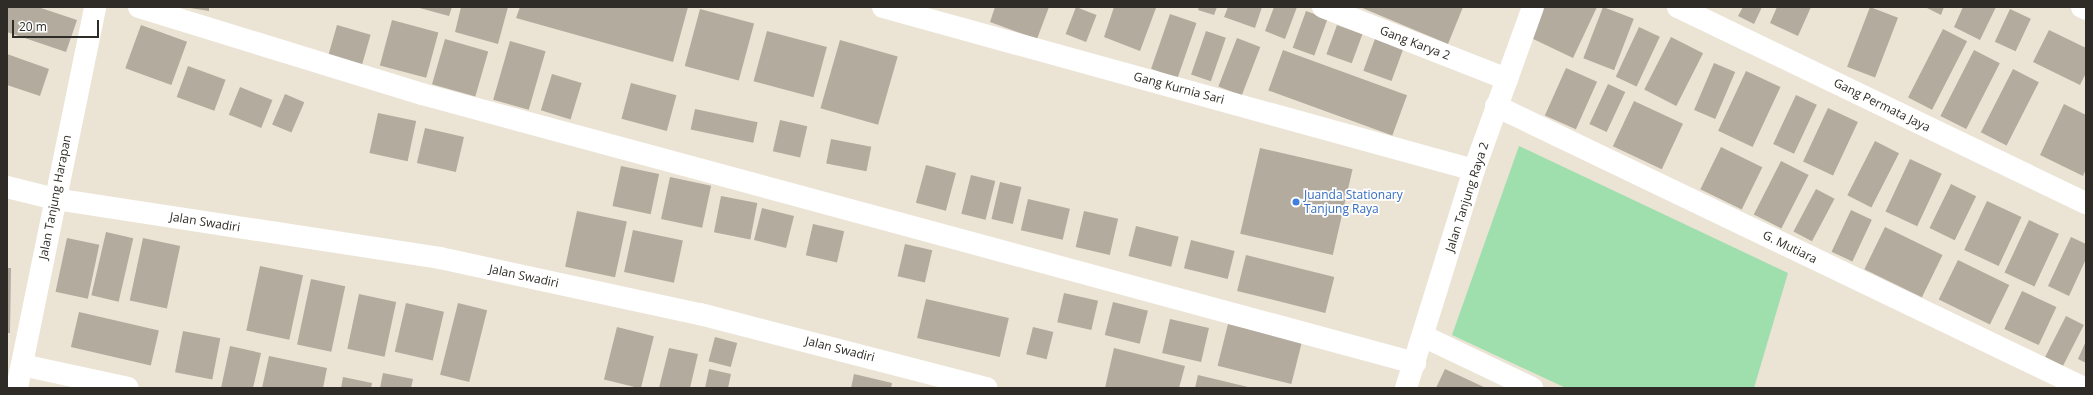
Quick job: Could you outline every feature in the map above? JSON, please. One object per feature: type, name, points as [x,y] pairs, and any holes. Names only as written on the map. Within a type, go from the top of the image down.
[{"type":"street","name":"Jalan Tanjung Harapan","points":[[18,388],[95,7]]},
{"type":"street","points":[[138,7],[422,94],[1415,362]]},
{"type":"street","name":"Gang Kurnia Sari","points":[[883,7],[1474,170]]},
{"type":"street","name":"Gang Karya 2","points":[[1323,7],[1508,79]]},
{"type":"street","name":"Jalan Tanjung Raya 2","points":[[1406,388],[1474,170],[1533,7]]},
{"type":"street","name":"Gang Permata Jaya","points":[[1678,7],[2086,203]]},
{"type":"street","points":[[2082,7],[2086,9]]},
{"type":"street","name":"G. Mutiara","points":[[1496,106],[2084,388]]},
{"type":"street","name":"Jalan Swadiri","points":[[7,187],[55,199],[440,258],[700,314],[987,388]]},
{"type":"street","points":[[1423,336],[1532,388]]},
{"type":"street","points":[[22,365],[128,388]]},
{"type":"green space","points":[[1519,146],[1788,273],[1754,388],[1566,388],[1452,335]]},
{"type":"building","points":[[7,7],[38,7],[77,20],[66,52],[7,32]]},
{"type":"building","points":[[184,7],[209,7],[209,11]]},
{"type":"building","points":[[416,7],[452,7],[449,16]]},
{"type":"building","points":[[461,7],[508,7],[498,44],[455,32]]},
{"type":"building","points":[[520,7],[688,7],[673,62],[516,18]]},
{"type":"building","points":[[995,7],[1049,7],[1037,39],[990,22]]},
{"type":"building","points":[[1076,7],[1097,15],[1086,42],[1066,34]]},
{"type":"building","points":[[1114,7],[1156,8],[1140,51],[1104,37]]},
{"type":"building","points":[[1199,7],[1217,7],[1214,15],[1198,10]]},
{"type":"building","points":[[1228,7],[1262,7],[1255,28],[1224,17]]},
{"type":"building","points":[[1274,7],[1297,7],[1285,39],[1265,31]]},
{"type":"building","points":[[1360,7],[1463,7],[1448,44]]},
{"type":"building","points":[[1540,7],[1597,7],[1573,58],[1527,36]]},
{"type":"building","points":[[1603,7],[1634,19],[1614,70],[1583,58]]},
{"type":"building","points":[[1743,7],[1762,7],[1754,24],[1738,16]]},
{"type":"building","points":[[1777,7],[1811,7],[1798,36],[1770,23]]},
{"type":"building","points":[[1870,7],[1898,18],[1875,78],[1847,67]]},
{"type":"building","points":[[1925,7],[1944,7],[1941,15]]},
{"type":"building","points":[[1963,7],[1996,7],[1980,40],[1954,27]]},
{"type":"building","points":[[700,9],[754,23],[739,80],[685,66]]},
{"type":"building","points":[[2010,9],[2031,19],[2016,51],[1995,42]]},
{"type":"building","points":[[1306,11],[1328,19],[1314,56],[1293,48]]},
{"type":"building","points":[[1170,14],[1196,23],[1178,78],[1151,69]]},
{"type":"building","points":[[392,20],[438,32],[426,78],[380,65]]},
{"type":"building","points":[[141,25],[187,42],[171,85],[125,68]]},
{"type":"building","points":[[337,25],[371,35],[361,67],[328,58]]},
{"type":"building","points":[[1337,25],[1362,34],[1352,63],[1326,54]]},
{"type":"building","points":[[1639,27],[1660,37],[1637,87],[1616,77]]},
{"type":"building","points":[[1943,29],[1967,41],[1932,110],[1908,98]]},
{"type":"building","points":[[2049,30],[2086,48],[2086,73],[2080,85],[2033,62]]},
{"type":"building","points":[[767,31],[827,47],[813,97],[754,81]]},
{"type":"building","points":[[1206,31],[1226,38],[1211,81],[1191,74]]},
{"type":"building","points":[[1376,36],[1404,46],[1392,81],[1363,71]]},
{"type":"building","points":[[1671,37],[1703,53],[1676,106],[1644,90]]},
{"type":"building","points":[[1237,38],[1260,47],[1242,96],[1218,87]]},
{"type":"building","points":[[445,39],[488,51],[475,97],[432,84]]},
{"type":"building","points":[[840,40],[898,57],[878,125],[820,108]]},
{"type":"building","points":[[510,41],[546,51],[529,110],[493,100]]},
{"type":"building","points":[[1283,50],[1407,95],[1392,136],[1268,90]]},
{"type":"building","points":[[1974,50],[2000,63],[1966,129],[1940,116]]},
{"type":"building","points":[[7,54],[49,69],[40,96],[7,85]]},
{"type":"building","points":[[1714,63],[1735,72],[1715,119],[1694,110]]},
{"type":"building","points":[[188,66],[226,80],[214,111],[177,97]]},
{"type":"building","points":[[1566,68],[1597,82],[1576,129],[1545,116]]},
{"type":"building","points":[[2013,69],[2039,82],[2007,145],[1981,132]]},
{"type":"building","points":[[1746,71],[1780,87],[1753,147],[1718,131]]},
{"type":"building","points":[[552,74],[582,83],[571,119],[541,110]]},
{"type":"building","points":[[631,83],[676,95],[667,131],[621,119]]},
{"type":"building","points":[[1608,84],[1625,92],[1607,132],[1589,124]]},
{"type":"building","points":[[240,87],[272,100],[261,128],[229,115]]},
{"type":"building","points":[[285,94],[304,102],[291,133],[272,124]]},
{"type":"building","points":[[1796,95],[1817,105],[1794,154],[1773,144]]},
{"type":"building","points":[[1634,101],[1683,124],[1662,169],[1613,146]]},
{"type":"building","points":[[2064,104],[2086,115],[2086,169],[2083,176],[2040,155]]},
{"type":"building","points":[[1828,108],[1858,122],[1833,175],[1803,161]]},
{"type":"building","points":[[695,109],[758,122],[753,143],[691,130]]},
{"type":"building","points":[[378,113],[416,121],[408,161],[369,153]]},
{"type":"building","points":[[780,120],[807,126],[800,157],[773,151]]},
{"type":"building","points":[[425,128],[464,137],[456,172],[417,163]]},
{"type":"building","points":[[831,139],[871,147],[866,171],[826,164]]},
{"type":"building","points":[[1875,141],[1899,153],[1871,208],[1847,195]]},
{"type":"building","points":[[1721,147],[1762,167],[1742,209],[1700,189]]},
{"type":"building","name":"Juanda Stationary Tanjung Raya","points":[[1260,148],[1353,169],[1333,255],[1240,234]]},
{"type":"building","points":[[1910,159],[1942,174],[1917,226],[1885,212]]},
{"type":"building","points":[[1781,161],[1809,175],[1781,229],[1754,214]]},
{"type":"building","points":[[926,165],[956,173],[946,211],[916,203]]},
{"type":"building","points":[[621,166],[659,174],[651,214],[612,206]]},
{"type":"building","points":[[971,175],[995,181],[986,220],[961,214]]},
{"type":"building","points":[[670,177],[711,186],[702,228],[661,219]]},
{"type":"building","points":[[1000,182],[1021,187],[1013,224],[991,219]]},
{"type":"building","points":[[1951,184],[1976,196],[1955,240],[1930,228]]},
{"type":"building","points":[[1816,189],[1835,199],[1812,241],[1793,231]]},
{"type":"building","points":[[721,196],[757,203],[750,239],[714,232]]},
{"type":"building","points":[[1028,199],[1070,209],[1063,240],[1021,230]]},
{"type":"building","points":[[1987,201],[2021,217],[1999,266],[1964,250]]},
{"type":"building","points":[[762,208],[794,216],[786,248],[754,240]]},
{"type":"building","points":[[1851,210],[1872,220],[1852,261],[1832,252]]},
{"type":"building","points":[[577,211],[627,222],[615,277],[565,267]]},
{"type":"building","points":[[1084,211],[1118,219],[1110,255],[1076,247]]},
{"type":"building","points":[[2029,220],[2059,234],[2034,287],[2004,273]]},
{"type":"building","points":[[813,224],[844,231],[837,262],[806,255]]},
{"type":"building","points":[[1136,226],[1179,237],[1171,267],[1129,256]]},
{"type":"building","points":[[1885,227],[1943,255],[1922,297],[1864,269]]},
{"type":"building","points":[[633,230],[683,241],[674,283],[624,272]]},
{"type":"building","points":[[106,232],[133,238],[119,302],[91,295]]},
{"type":"building","points":[[2071,237],[2086,244],[2086,259],[2069,296],[2048,286]]},
{"type":"building","points":[[67,238],[99,245],[88,299],[56,292]]},
{"type":"building","points":[[143,238],[180,246],[167,309],[130,301]]},
{"type":"building","points":[[1191,240],[1235,251],[1228,279],[1184,268]]},
{"type":"building","points":[[905,244],[932,250],[925,282],[898,276]]},
{"type":"building","points":[[1246,255],[1334,277],[1325,313],[1237,291]]},
{"type":"building","points":[[1958,260],[2009,285],[1990,325],[1939,300]]},
{"type":"building","points":[[260,266],[303,275],[289,340],[246,331]]},
{"type":"building","points":[[7,268],[11,268],[10,333],[7,333]]},
{"type":"building","points":[[311,279],[345,286],[331,352],[297,345]]},
{"type":"building","points":[[2022,291],[2056,307],[2039,345],[2004,329]]},
{"type":"building","points":[[1064,293],[1098,301],[1091,330],[1057,322]]},
{"type":"building","points":[[359,294],[396,302],[385,357],[347,349]]},
{"type":"building","points":[[926,299],[1009,318],[1000,357],[917,338]]},
{"type":"building","points":[[1113,302],[1148,311],[1140,344],[1105,335]]},
{"type":"building","points":[[406,303],[444,312],[433,360],[395,352]]},
{"type":"building","points":[[458,303],[487,310],[469,382],[440,375]]},
{"type":"building","points":[[79,312],[159,330],[151,366],[71,347]]},
{"type":"building","points":[[2066,316],[2084,325],[2063,366],[2045,357]]},
{"type":"building","points":[[1170,319],[1209,328],[1201,362],[1162,353]]},
{"type":"building","points":[[1228,324],[1302,342],[1291,384],[1218,366]]},
{"type":"building","points":[[617,327],[654,336],[641,388],[604,379]]},
{"type":"building","points":[[1033,327],[1053,332],[1047,359],[1026,354]]},
{"type":"building","points":[[183,331],[220,338],[212,379],[175,372]]},
{"type":"building","points":[[715,337],[737,343],[731,367],[709,361]]},
{"type":"building","points":[[2086,341],[2086,363],[2078,359]]},
{"type":"building","points":[[230,346],[261,353],[253,388],[221,388]]},
{"type":"building","points":[[669,348],[698,354],[690,388],[659,388]]},
{"type":"building","points":[[1114,348],[1185,366],[1179,388],[1105,388]]},
{"type":"building","points":[[269,356],[327,368],[323,388],[262,388]]},
{"type":"building","points":[[709,369],[731,374],[728,388],[705,388]]},
{"type":"building","points":[[1445,369],[1486,388],[1436,388]]},
{"type":"building","points":[[383,373],[413,379],[411,388],[380,388]]},
{"type":"building","points":[[854,374],[892,383],[891,388],[851,388]]},
{"type":"building","points":[[1198,375],[1248,387],[1248,388],[1195,388]]},
{"type":"building","points":[[343,377],[372,383],[371,388],[341,388]]},
{"type":"place","name":"Juanda Stationary Tanjung Raya","points":[[1296,202]]}]
